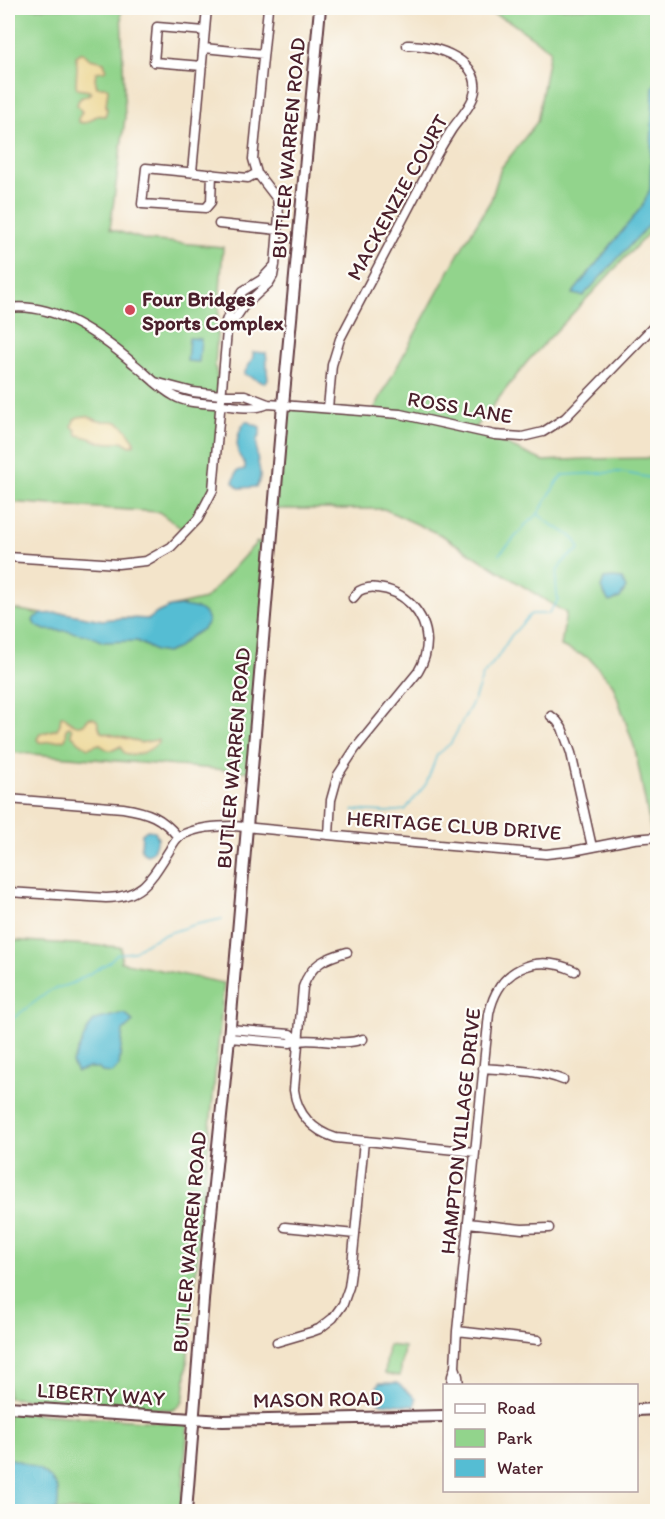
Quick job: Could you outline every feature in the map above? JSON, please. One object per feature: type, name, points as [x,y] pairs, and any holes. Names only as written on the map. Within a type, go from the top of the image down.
[{"type":"main road","name":"BUTLER WARREN ROAD","points":[[186,1512],[206,1263],[229,1034],[320,8]]},
{"type":"main road","name":"LIBERTY WAY","points":[[8,1407],[193,1419]]},
{"type":"main road","points":[[638,1410],[657,1409]]},
{"type":"main road","name":"MASON ROAD","points":[[193,1419],[247,1421],[443,1416]]},
{"type":"street","points":[[192,172],[207,8]]},
{"type":"street","points":[[8,557],[118,564],[146,561],[171,548],[198,519],[213,490],[226,321],[230,310],[243,291],[261,280],[276,265],[279,215],[277,200],[257,173],[253,159],[268,8]]},
{"type":"street","points":[[202,66],[154,62],[155,50],[157,27],[205,31]]},
{"type":"street","name":"MACKENZIE COURT","points":[[328,408],[330,373],[340,339],[437,154],[469,106],[474,92],[475,83],[472,75],[462,61],[433,48],[416,44],[407,45]]},
{"type":"street","points":[[204,48],[263,54]]},
{"type":"street","points":[[212,174],[211,202],[206,208],[142,204],[146,168],[192,172],[212,174],[248,178],[257,173]]},
{"type":"street","points":[[219,224],[278,230]]},
{"type":"street","name":"ROSS LANE","points":[[10,306],[53,312],[80,325],[115,348],[174,396],[191,401],[221,400],[248,408],[268,404],[400,414],[495,435],[515,437],[543,432],[572,412],[657,322]]},
{"type":"street","points":[[328,835],[333,787],[338,775],[355,749],[418,672],[423,664],[427,646],[426,633],[420,616],[402,596],[390,590],[372,588],[359,591],[353,598]]},
{"type":"street","points":[[550,716],[560,724],[572,753],[592,847]]},
{"type":"street","points":[[8,799],[123,807],[142,811],[158,817],[178,837],[152,877],[131,895],[106,898],[8,892]]},
{"type":"street","name":"HERITAGE CLUB DRIVE","points":[[178,837],[214,826],[528,853],[559,853],[657,837]]},
{"type":"street","points":[[347,952],[321,961],[309,975],[303,987],[294,1090],[296,1103],[303,1115],[308,1122],[323,1133],[336,1137],[475,1152]]},
{"type":"street","name":"HAMPTON VILLAGE DRIVE","points":[[451,1384],[455,1367],[491,1001],[506,978],[518,969],[531,964],[554,964],[575,971]]},
{"type":"street","points":[[229,1034],[290,1043],[297,1040],[351,1043],[363,1039]]},
{"type":"street","points":[[483,1068],[538,1072],[563,1080]]},
{"type":"street","points":[[277,1342],[319,1329],[339,1311],[347,1295],[364,1141]]},
{"type":"street","points":[[468,1223],[522,1229],[549,1228]]},
{"type":"street","points":[[285,1227],[355,1234]]},
{"type":"street","points":[[457,1331],[538,1340]]},
{"type":"street","name":"HAMPTON VILLAGE DRIVE","points":[[455,1367],[459,1384]]},
{"type":"green space","points":[[8,8],[121,8],[125,118],[110,229],[146,240],[223,247],[215,366],[221,395],[213,490],[186,532],[159,512],[8,502]]},
{"type":"green space","points":[[479,8],[657,8],[657,224],[527,362],[474,430],[543,461],[657,458],[657,837],[652,837],[635,749],[613,685],[589,658],[561,646],[566,613],[443,536],[384,509],[274,509],[283,405],[373,411],[460,251],[491,200],[501,168],[537,122],[550,50],[509,21]]},
{"type":"green space","points":[[257,542],[272,543],[251,772],[8,752],[8,608],[42,614],[64,613],[102,620],[150,619],[170,607],[205,599]]},
{"type":"green space","points":[[8,940],[121,947],[121,962],[224,983],[184,1396],[182,1403],[173,1410],[8,1398]]},
{"type":"green space","points":[[388,1345],[404,1347],[400,1376],[385,1374]]},
{"type":"green space","points":[[8,1412],[188,1424],[181,1511],[8,1511]]},
{"type":"sand","points":[[80,53],[90,59],[104,62],[106,69],[96,72],[95,79],[97,87],[108,89],[105,116],[94,117],[85,123],[79,122],[78,119],[82,112],[77,105],[80,98],[91,93],[77,89],[76,56]]},
{"type":"sand","points":[[86,416],[99,421],[119,423],[134,440],[134,445],[130,446],[122,441],[99,442],[77,435],[72,426],[74,420]]},
{"type":"sand","points":[[61,716],[76,725],[83,724],[89,718],[95,719],[101,732],[140,743],[158,740],[158,743],[146,751],[133,755],[124,753],[121,746],[111,750],[99,744],[88,748],[71,734],[72,729],[69,727],[66,729],[64,739],[39,742],[37,739],[40,734],[57,729]]},
{"type":"water","points":[[657,80],[657,216],[583,296],[572,294],[643,205],[650,189],[653,87]]},
{"type":"water","points":[[189,338],[201,339],[199,362],[187,361]]},
{"type":"water","points":[[253,352],[266,353],[268,379],[264,383],[244,374],[253,357]]},
{"type":"water","points":[[246,421],[260,427],[257,450],[260,475],[256,487],[239,488],[233,482],[237,471],[245,469],[245,464],[239,455],[237,442]]},
{"type":"water","points":[[604,579],[622,579],[626,588],[620,598],[609,602],[601,588]]},
{"type":"water","points":[[182,606],[202,611],[208,622],[203,629],[176,649],[166,653],[155,651],[137,641],[103,642],[90,636],[67,631],[45,630],[36,626],[33,621],[35,617],[42,614],[64,613],[102,620],[149,619],[170,607]]},
{"type":"water","points":[[147,830],[155,831],[158,838],[152,853],[147,855],[141,848],[142,834]]},
{"type":"water","points":[[126,1014],[133,1022],[123,1031],[119,1066],[112,1073],[102,1072],[98,1068],[77,1072],[72,1063],[89,1027],[95,1020]]},
{"type":"water","points":[[379,1383],[397,1383],[416,1398],[415,1406],[381,1403],[375,1400]]},
{"type":"water","points":[[8,1458],[38,1469],[51,1479],[58,1492],[57,1511],[8,1511]]},
{"type":"waterway","points":[[499,554],[538,514],[563,475],[620,472],[651,478],[658,477]]},
{"type":"waterway","points":[[353,810],[387,812],[405,810],[426,784],[437,755],[451,743],[474,700],[483,675],[511,636],[531,614],[548,614],[558,600],[556,582],[558,570],[566,559],[580,549],[570,535],[538,514]]},
{"type":"waterway","points":[[8,1022],[51,990],[73,983],[108,963],[117,954],[133,952],[166,934],[222,919]]},
{"type":"place","name":"Four Bridges Sports Complex","points":[[130,310]]}]
